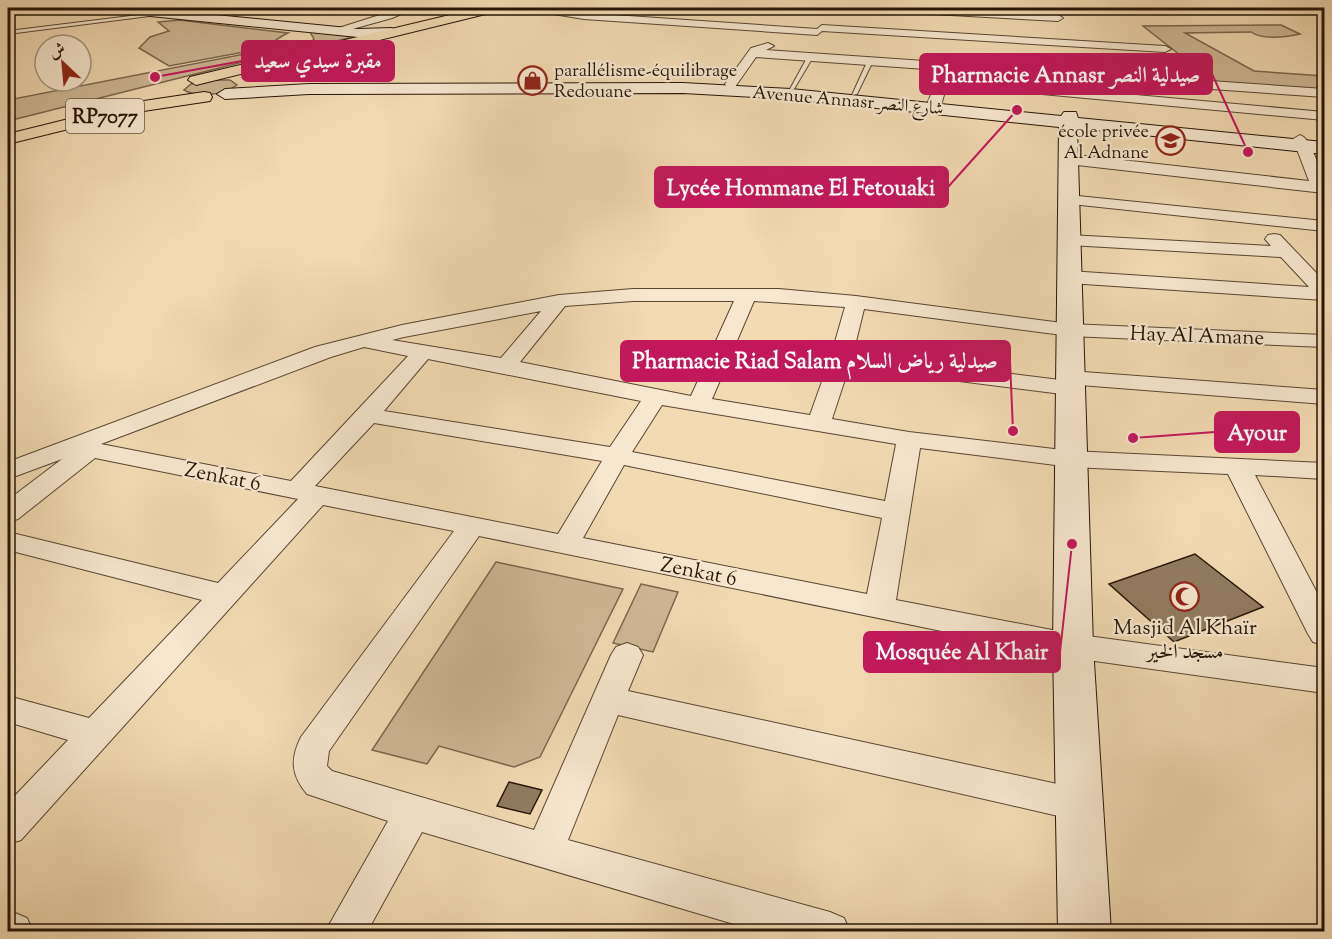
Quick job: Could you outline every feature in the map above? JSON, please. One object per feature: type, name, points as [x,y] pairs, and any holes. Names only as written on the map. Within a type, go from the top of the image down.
[{"type":"main road","points":[[111,8],[366,34],[392,32]]},
{"type":"main road","name":"RP7077","points":[[8,139],[137,107],[225,94],[242,89],[246,82],[273,66],[476,10],[498,9]]},
{"type":"main road","name":"RP7077","points":[[8,131],[121,104],[196,80],[273,66],[498,9]]},
{"type":"main road","points":[[287,83],[266,76],[273,66],[304,40],[305,35],[292,27]]},
{"type":"main road","name":"RP7077","points":[[196,80],[227,77],[246,82]]},
{"type":"main road","name":"Avenue Annasr شارع النصر","points":[[246,82],[731,84],[935,102],[1069,119]]},
{"type":"main road","name":"RP7077","points":[[176,88],[174,91],[176,94],[204,97]]},
{"type":"main road","name":"Avenue Annasr شارع النصر","points":[[225,94],[309,89],[717,89],[1069,119],[1302,143],[1324,148]]},
{"type":"main road","points":[[1069,119],[1073,646],[1085,932]]},
{"type":"main road","name":"Avenue Annasr شارع النصر","points":[[1302,143],[1324,142]]},
{"type":"street","points":[[334,31],[410,8]]},
{"type":"street","points":[[535,8],[584,16],[816,35],[836,16]]},
{"type":"street","points":[[879,8],[1058,18]]},
{"type":"street","points":[[977,8],[989,14]]},
{"type":"street","points":[[1043,8],[1058,18],[1064,57],[1073,92],[1075,112],[1069,119]]},
{"type":"street","points":[[922,65],[929,27],[937,11]]},
{"type":"street","points":[[989,14],[990,38]]},
{"type":"street","points":[[731,84],[759,48],[816,35],[929,27],[990,38],[1168,52],[1143,35]]},
{"type":"street","points":[[753,53],[1324,93]]},
{"type":"street","points":[[935,102],[947,84],[945,67]]},
{"type":"street","points":[[1194,73],[1212,86]]},
{"type":"street","points":[[1033,90],[1324,116]]},
{"type":"street","points":[[1286,91],[1298,114]]},
{"type":"street","points":[[1302,143],[1322,187]]},
{"type":"street","points":[[1068,159],[1322,187]]},
{"type":"street","points":[[1250,179],[1257,218],[1283,252],[1324,293]]},
{"type":"street","points":[[1068,200],[1324,226]]},
{"type":"street","points":[[1069,240],[1283,252]]},
{"type":"street","points":[[1069,278],[1324,293]]},
{"type":"street","name":"Hay Al Amane","points":[[83,448],[286,365],[362,341],[456,320],[559,302],[633,295],[779,295],[856,302],[1070,330],[1324,341]]},
{"type":"street","points":[[699,403],[746,296]]},
{"type":"street","points":[[506,366],[559,302]]},
{"type":"street","points":[[819,423],[841,359],[856,302]]},
{"type":"street","points":[[362,341],[506,366],[655,397],[909,439],[1071,459],[1324,471]]},
{"type":"street","points":[[8,828],[225,594],[368,415],[423,352]]},
{"type":"street","points":[[841,359],[1070,383],[1324,397]]},
{"type":"street","points":[[565,544],[655,397]]},
{"type":"street","points":[[368,415],[617,456],[896,512]]},
{"type":"street","points":[[880,608],[909,439]]},
{"type":"street","points":[[8,471],[83,448]]},
{"type":"street","points":[[8,513],[83,448]]},
{"type":"street","name":"Zenkat 6","points":[[83,448],[1073,646],[1323,686]]},
{"type":"street","points":[[1237,466],[1324,634]]},
{"type":"street","points":[[472,526],[313,747],[309,760],[310,773],[320,783],[413,813],[822,930]]},
{"type":"street","points":[[8,541],[225,594]]},
{"type":"street","points":[[545,849],[627,656]]},
{"type":"street","points":[[608,700],[1080,805]]},
{"type":"street","points":[[8,710],[95,734]]},
{"type":"street","points":[[345,932],[413,813]]},
{"type":"street","points":[[8,930],[13,932]]},
{"type":"lane","points":[[8,33],[165,13]]},
{"type":"lane","points":[[792,88],[810,57]]},
{"type":"lane","points":[[854,94],[870,62]]},
{"type":"shaded area","points":[[179,20],[288,33],[260,49],[169,66],[139,48],[150,37],[169,31],[158,22]]},
{"type":"shaded area","points":[[1281,25],[1300,34],[1275,37],[1256,35],[1251,32],[1185,33],[1254,71],[1324,76],[1324,90],[1217,84],[1143,26]]},
{"type":"shaded area","points":[[310,32],[357,36],[304,49],[314,39]]},
{"type":"shaded area","points":[[284,48],[275,54],[8,121],[8,100],[44,93],[93,93],[93,83]]},
{"type":"shaded area","points":[[211,80],[230,80],[237,85],[211,94],[196,94],[184,90],[191,84]]},
{"type":"shaded area","points":[[496,562],[623,589],[540,757],[514,767],[439,746],[427,764],[372,750]]},
{"type":"shaded area","points":[[641,584],[678,592],[653,652],[613,643]]},
{"type":"building","name":"Masjid Al Khaïr مسجد الخير","points":[[1195,554],[1263,607],[1174,642],[1109,584]]},
{"type":"building","points":[[509,782],[542,790],[530,814],[497,806]]},
{"type":"place","name":"مقبرة سيدي سعيد","points":[[155,77]]},
{"type":"place","name":"parallélisme-équilibrage Redouane","points":[[533,80]]},
{"type":"place","name":"Lycée Hommane El Fetouaki","points":[[1017,110]]},
{"type":"place","name":"école privée Al Adnane","points":[[1170,141]]},
{"type":"place","name":"Pharmacie Annasr صيدلية النصر","points":[[1248,152]]},
{"type":"place","name":"Pharmacie Riad Salam صيدلية رياض السلام","points":[[1013,431]]},
{"type":"place","name":"Ayour","points":[[1133,438]]},
{"type":"place","name":"Mosquée Al Khair","points":[[1072,544]]},
{"type":"place","name":"Masjid Al Khaïr مسجد الخير","points":[[1185,596]]}]
